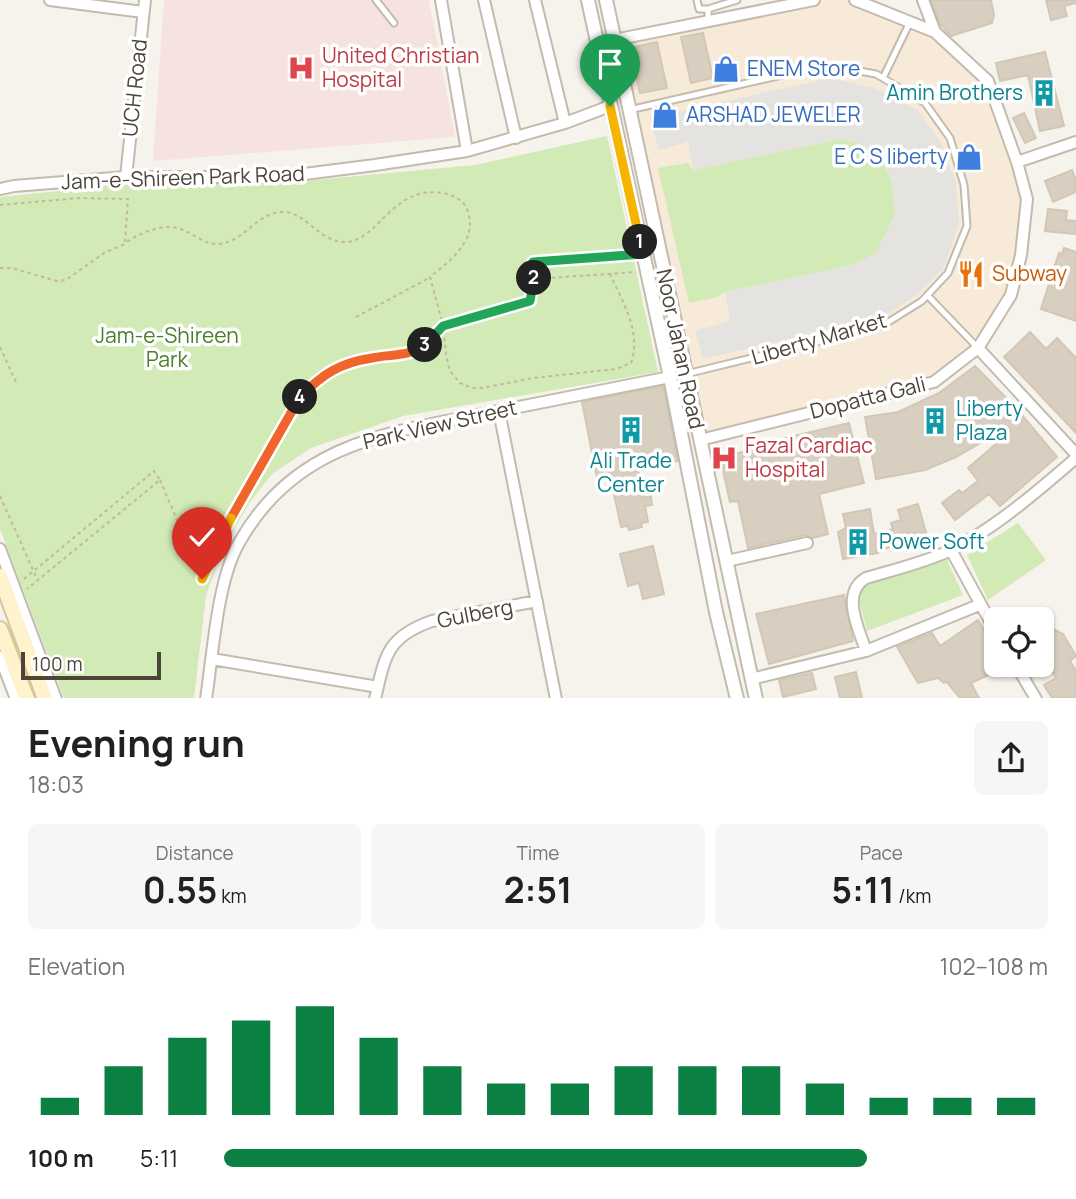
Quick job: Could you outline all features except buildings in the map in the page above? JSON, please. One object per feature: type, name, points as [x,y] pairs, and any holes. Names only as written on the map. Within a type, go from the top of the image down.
[{"type":"main road","points":[[10,584],[45,698]]},
{"type":"main road","points":[[0,629],[27,698]]},
{"type":"street","points":[[50,0],[143,12]]},
{"type":"street","name":"UCH Road","points":[[126,177],[145,0]]},
{"type":"street","points":[[441,0],[467,150]]},
{"type":"street","points":[[484,0],[516,138]]},
{"type":"street","points":[[535,0],[565,123]]},
{"type":"street","name":"Noor Jahan Road","points":[[588,0],[670,377],[716,612],[737,698]]},
{"type":"street","name":"Noor Jahan Road","points":[[606,0],[756,698]]},
{"type":"street","points":[[614,40],[814,0]]},
{"type":"street","points":[[855,0],[935,32]]},
{"type":"street","points":[[923,0],[935,32]]},
{"type":"street","name":"Dopatta Gali","points":[[700,440],[934,382],[978,348],[1011,295],[1021,255],[1027,199],[1017,162],[988,81],[935,32]]},
{"type":"street","name":"Jam-e-Shireen Park Road","points":[[0,190],[14,186],[126,177],[281,177],[467,150],[565,123],[610,106]]},
{"type":"street","points":[[1017,162],[1076,142]]},
{"type":"street","points":[[866,651],[853,609],[853,593],[857,583],[951,550],[1013,508],[1076,456],[978,348]]},
{"type":"street","name":"Park View Street","points":[[206,698],[222,589],[231,561],[247,530],[291,480],[365,439],[670,377]]},
{"type":"street","points":[[499,411],[556,698]]},
{"type":"street","points":[[727,561],[807,543]]},
{"type":"street","points":[[0,549],[10,584],[56,698]]},
{"type":"street","points":[[951,550],[984,613]]},
{"type":"street","name":"Gulberg","points":[[376,693],[386,654],[418,626],[537,601]]},
{"type":"street","points":[[751,679],[866,651],[979,605]]},
{"type":"street","points":[[0,657],[16,698]]},
{"type":"street","points":[[212,659],[376,693]]},
{"type":"street","points":[[1023,677],[1036,698]]},
{"type":"lane","points":[[376,0],[394,23]]},
{"type":"lane","points":[[697,0],[699,9],[737,0]]},
{"type":"lane","points":[[708,9],[708,22]]},
{"type":"lane","points":[[883,78],[910,22]]},
{"type":"lane","name":"Liberty Market","points":[[629,110],[826,65],[876,75],[925,103],[950,138],[964,185],[967,226],[948,273],[928,296],[883,326],[685,374]]},
{"type":"lane","points":[[928,296],[978,348]]},
{"type":"path","points":[[0,268],[12,268],[57,281],[66,280],[104,253],[137,235],[170,228],[181,229],[209,243],[221,244],[241,235],[267,215],[282,212],[293,214],[316,232],[345,242],[356,239],[414,195],[430,192],[449,195],[464,203],[471,220],[468,236],[458,254],[429,278],[356,317]]},
{"type":"path","points":[[0,205],[79,198],[128,199],[125,243]]},
{"type":"path","points":[[10,584],[33,573],[154,471],[202,579],[224,530],[250,489],[296,401],[314,383],[335,368],[372,358],[416,351],[425,346],[443,326],[530,301],[534,279],[533,262],[643,254]]},
{"type":"path","points":[[534,279],[647,271]]},
{"type":"path","points":[[429,278],[443,326],[450,371],[460,383],[471,388],[616,369],[631,363],[635,352],[631,320],[610,274]]},
{"type":"path","points":[[0,347],[16,382]]},
{"type":"path","points":[[10,584],[30,588],[160,480]]},
{"type":"path","points":[[0,496],[38,581]]},
{"type":"shaded area","name":"United Christian Hospital","points":[[164,0],[429,0],[455,137],[153,161]]},
{"type":"shaded area","points":[[814,0],[855,0],[935,32],[988,81],[1027,199],[1011,295],[978,348],[934,382],[702,439],[614,40]]},
{"type":"shaded area","points":[[830,78],[877,89],[918,110],[941,143],[956,183],[959,224],[943,269],[917,294],[891,312],[875,319],[703,359],[695,331],[730,321],[725,292],[853,265],[876,253],[895,215],[892,182],[885,167],[861,144],[839,139],[693,170],[688,142],[659,150],[650,118]]},
{"type":"green space","name":"Jam-e-Shireen Park","points":[[607,136],[658,372],[403,416],[311,448],[272,474],[250,502],[222,550],[206,596],[194,698],[64,698],[0,529],[0,197],[148,182],[283,183],[475,165]]},
{"type":"green space","points":[[839,139],[861,144],[885,167],[892,182],[895,215],[876,253],[853,265],[725,292],[718,297],[689,303],[658,168],[688,163],[693,170]]},
{"type":"green space","points":[[1018,523],[1046,560],[988,600],[967,555]]},
{"type":"green space","points":[[947,560],[963,595],[867,631],[858,597],[863,580]]},
{"type":"place","name":"United Christian Hospital","points":[[301,68]]},
{"type":"place","name":"ENEM Store","points":[[726,69]]},
{"type":"place","name":"Amin Brothers","points":[[1044,93]]},
{"type":"place","name":"ARSHAD JEWELER","points":[[665,115]]},
{"type":"place","name":"E C S liberty","points":[[969,157]]},
{"type":"place","name":"Subway","points":[[971,274]]},
{"type":"place","name":"Liberty Plaza","points":[[935,421]]},
{"type":"place","name":"Ali Trade Center","points":[[631,430]]},
{"type":"place","name":"Fazal Cardiac Hospital","points":[[724,458]]},
{"type":"place","name":"Power Soft","points":[[858,542]]},
{"type":"route","points":[[202,579],[224,530],[250,489],[296,401],[314,383],[335,368],[372,358],[416,351],[425,346],[443,326],[530,301],[534,279],[533,262],[643,254],[610,106]]}]
